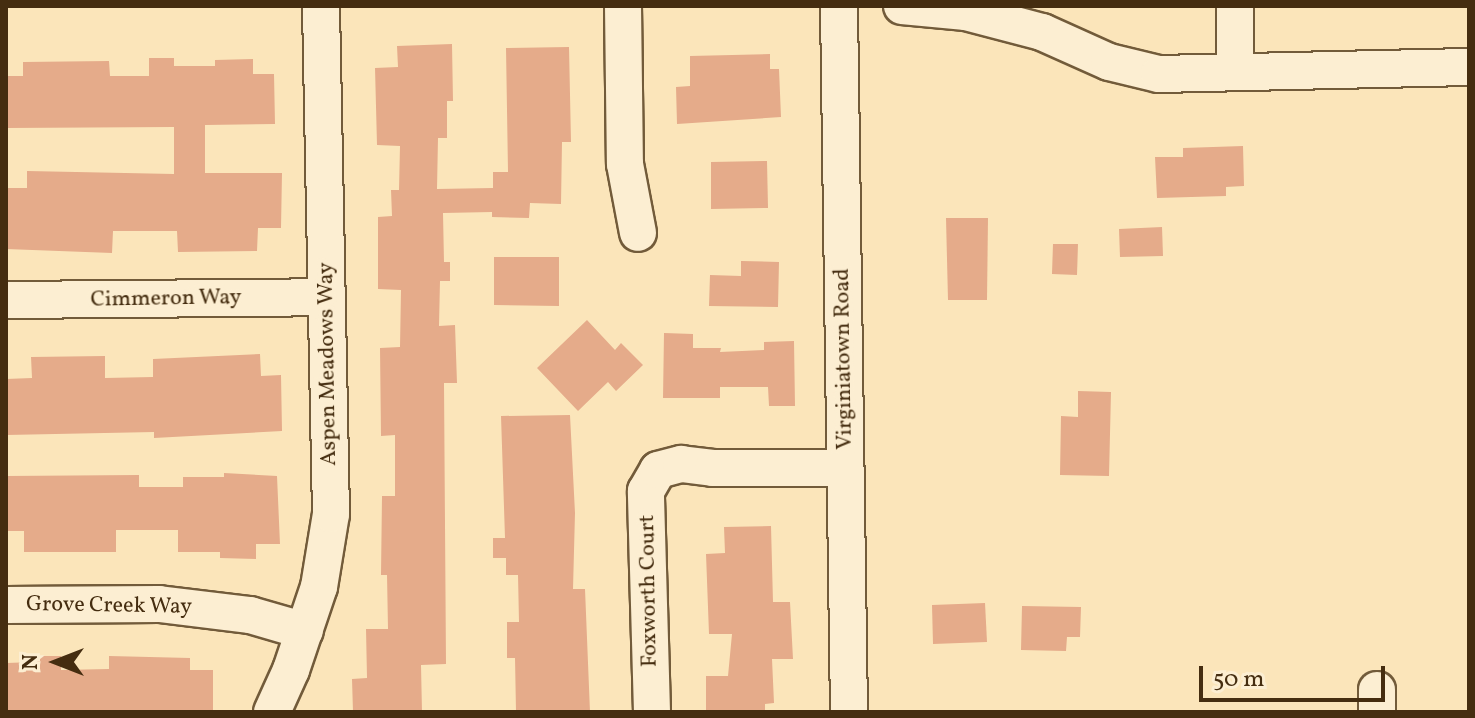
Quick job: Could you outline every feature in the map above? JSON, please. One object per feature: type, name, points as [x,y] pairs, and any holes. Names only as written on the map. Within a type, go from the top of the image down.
[{"type":"street","name":"Aspen Meadows Way","points":[[272,712],[305,631],[327,551],[331,514],[321,6]]},
{"type":"street","points":[[623,6],[625,164],[638,233]]},
{"type":"street","name":"Virginiatown Road","points":[[839,6],[849,712]]},
{"type":"street","points":[[902,6],[966,12],[1027,28],[1109,62],[1159,74],[1469,67]]},
{"type":"street","points":[[1235,6],[1235,72]]},
{"type":"street","name":"Cimmeron Way","points":[[6,300],[327,297]]},
{"type":"street","name":"Foxworth Court","points":[[652,712],[646,491],[658,470],[681,464],[713,468],[845,468]]},
{"type":"street","name":"Grove Creek Way","points":[[6,605],[159,604],[250,615],[305,631]]},
{"type":"building","points":[[452,44],[453,101],[447,101],[447,138],[438,138],[437,189],[493,188],[493,172],[508,172],[506,48],[569,47],[571,142],[562,142],[561,204],[530,203],[529,218],[492,217],[492,212],[443,213],[444,262],[450,262],[450,281],[440,281],[439,326],[455,325],[457,383],[444,383],[446,664],[421,665],[422,712],[353,712],[352,679],[367,678],[366,629],[388,629],[387,575],[381,575],[382,496],[395,496],[395,435],[381,436],[380,348],[400,347],[401,290],[378,289],[378,217],[392,216],[391,190],[399,190],[400,146],[377,145],[375,68],[398,67],[397,46]]},
{"type":"building","points":[[770,54],[770,69],[779,69],[781,117],[677,124],[676,87],[690,86],[690,56]]},
{"type":"building","points":[[149,58],[174,58],[174,66],[215,66],[215,60],[253,59],[253,74],[274,74],[275,124],[205,125],[205,173],[282,173],[281,228],[258,228],[257,251],[178,252],[177,231],[113,231],[112,253],[6,249],[6,188],[27,188],[27,171],[174,174],[174,127],[6,128],[6,76],[23,76],[23,62],[109,61],[110,76],[149,76]]},
{"type":"building","points":[[1243,146],[1244,186],[1226,187],[1226,196],[1157,198],[1155,157],[1183,157],[1183,148]]},
{"type":"building","points":[[767,161],[768,208],[711,209],[711,162]]},
{"type":"building","points":[[946,218],[988,218],[987,300],[948,300]]},
{"type":"building","points":[[1162,227],[1163,256],[1120,257],[1119,229]]},
{"type":"building","points":[[1053,244],[1078,244],[1077,275],[1052,274]]},
{"type":"building","points":[[494,257],[559,257],[559,306],[494,305]]},
{"type":"building","points":[[741,261],[779,262],[778,307],[709,306],[710,275],[741,276]]},
{"type":"building","points":[[587,320],[615,350],[621,343],[643,365],[616,391],[608,382],[578,411],[537,368]]},
{"type":"building","points":[[664,333],[693,334],[693,348],[721,348],[720,352],[764,350],[764,342],[794,341],[795,406],[769,406],[768,387],[720,387],[720,398],[663,398]]},
{"type":"building","points":[[260,354],[261,376],[281,375],[282,431],[154,438],[154,432],[6,435],[6,379],[32,378],[31,357],[105,356],[105,378],[153,377],[153,359]]},
{"type":"building","points":[[1078,391],[1111,392],[1109,476],[1060,475],[1061,416],[1078,417]]},
{"type":"building","points":[[570,415],[575,513],[573,589],[585,589],[590,712],[516,712],[515,658],[507,658],[507,622],[519,622],[518,575],[506,575],[506,558],[493,558],[493,538],[505,538],[501,416]]},
{"type":"building","points":[[224,473],[277,476],[280,544],[256,544],[256,559],[220,558],[220,552],[178,552],[178,530],[116,530],[116,552],[24,552],[24,531],[6,531],[6,476],[139,475],[139,487],[183,487],[183,477],[224,477]]},
{"type":"building","points":[[771,526],[773,602],[790,602],[793,659],[772,659],[774,703],[765,704],[765,712],[706,712],[706,676],[728,676],[732,634],[709,634],[706,554],[725,553],[724,527]]},
{"type":"building","points":[[985,603],[987,642],[933,644],[932,605]]},
{"type":"building","points":[[1022,606],[1081,607],[1080,637],[1067,637],[1066,651],[1021,650]]},
{"type":"building","points":[[36,656],[61,656],[61,670],[109,669],[109,656],[190,658],[190,670],[213,670],[213,712],[6,712],[6,663],[36,662]]}]
